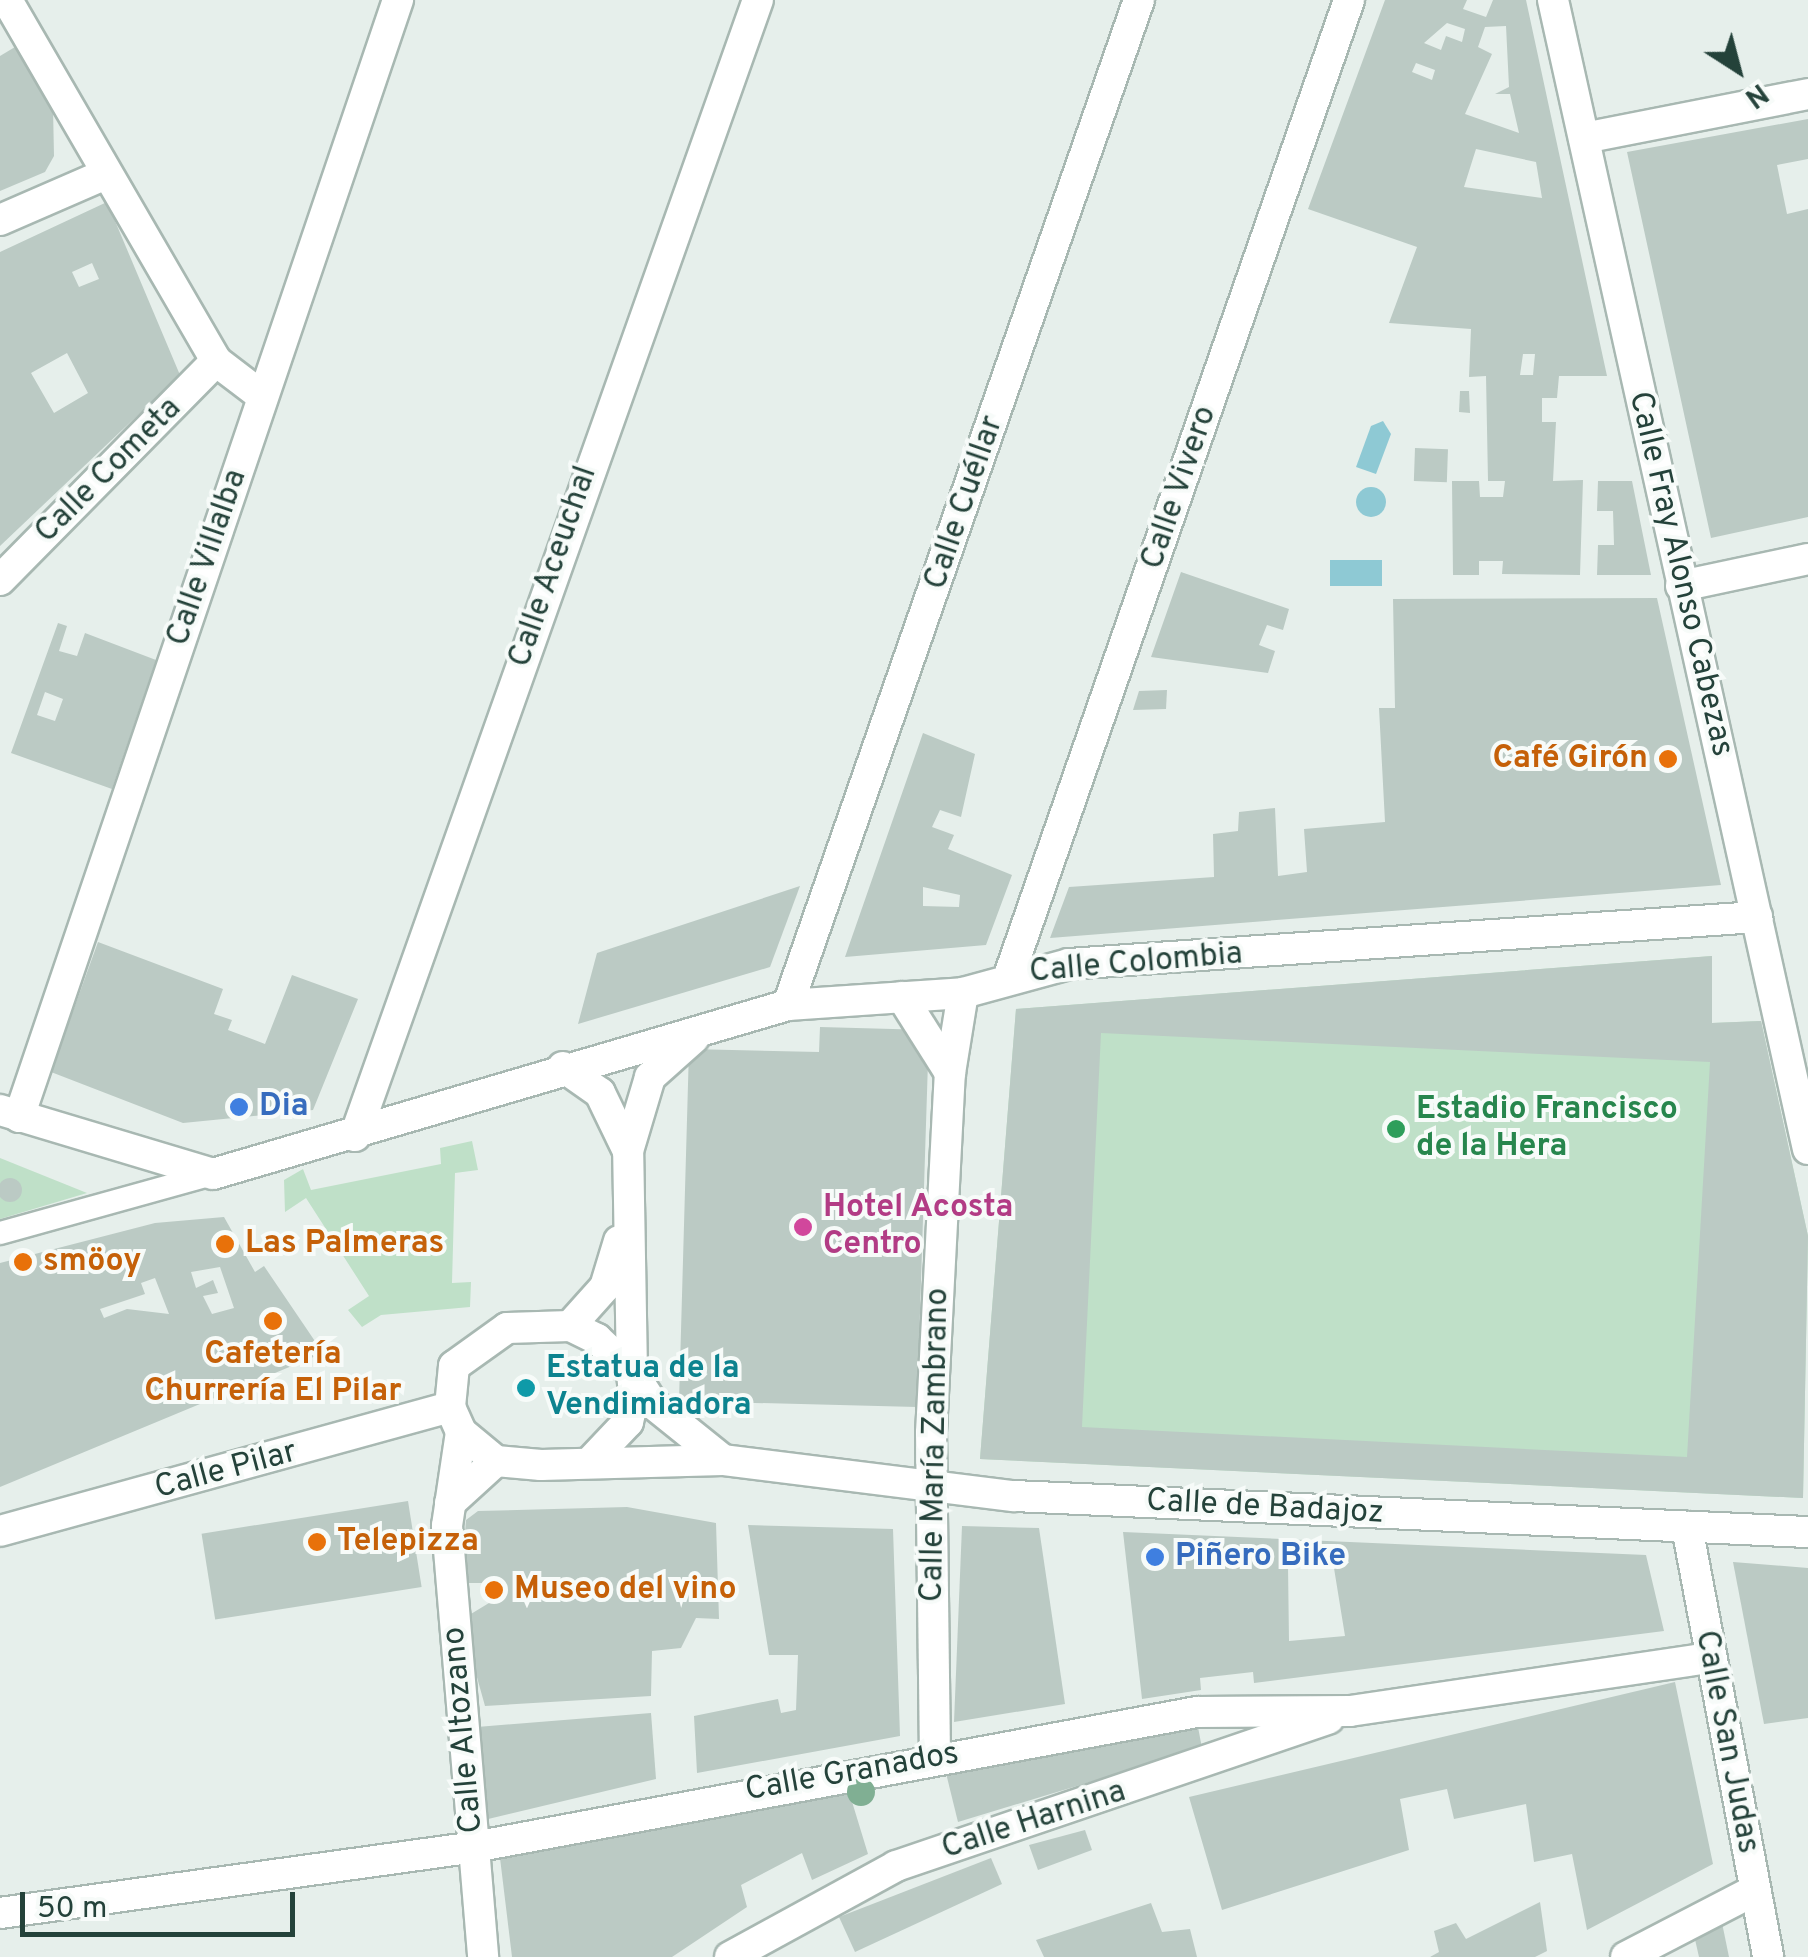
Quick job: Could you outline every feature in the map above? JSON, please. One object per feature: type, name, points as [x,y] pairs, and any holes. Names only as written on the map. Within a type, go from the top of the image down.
[{"type":"street","points":[[8,0],[216,360],[262,396]]},
{"type":"street","name":"Calle Villalba","points":[[10,1113],[398,0]]},
{"type":"street","name":"Calle Aceuchal","points":[[356,1136],[758,0]]},
{"type":"street","name":"Calle Cuéllar","points":[[788,1005],[1139,0]]},
{"type":"street","name":"Calle Vivero","points":[[1009,976],[1349,0]]},
{"type":"street","name":"Calle Fray Alonso Cabezas","points":[[1553,0],[1808,1148]]},
{"type":"street","points":[[1584,138],[1808,94]]},
{"type":"street","points":[[0,220],[106,174]]},
{"type":"street","name":"Calle Cometa","points":[[0,580],[216,360]]},
{"type":"street","points":[[1682,586],[1808,559]]},
{"type":"street","name":"Calle Colombia","points":[[213,1174],[356,1136],[563,1067],[788,1005],[963,993],[1009,976],[1758,917]]},
{"type":"street","name":"Calle María Zambrano","points":[[935,1758],[930,1488],[950,1073],[963,993]]},
{"type":"street","points":[[902,997],[950,1073]]},
{"type":"street","points":[[590,1462],[628,1422],[632,1372],[626,1219],[628,1151],[650,1077],[700,1032]]},
{"type":"street","points":[[563,1067],[600,1093],[628,1151]]},
{"type":"street","points":[[10,1113],[213,1174]]},
{"type":"street","points":[[0,1234],[213,1174]]},
{"type":"street","points":[[570,1326],[605,1287],[626,1219]]},
{"type":"street","points":[[450,1503],[496,1461],[456,1420],[454,1366],[475,1344],[507,1328],[570,1326],[632,1372],[652,1403],[724,1460]]},
{"type":"street","name":"Calle Altozano","points":[[456,1420],[450,1503],[482,1957]]},
{"type":"street","name":"Calle Pilar","points":[[0,1531],[456,1420]]},
{"type":"street","name":"Calle de Badajoz","points":[[496,1461],[724,1460],[930,1488],[1808,1532]]},
{"type":"street","name":"Calle San Judas","points":[[1687,1527],[1707,1658],[1768,1957]]},
{"type":"street","name":"Calle Granados","points":[[0,1913],[474,1847],[1197,1712],[1350,1711],[1707,1658]]},
{"type":"street","name":"Calle Harnina","points":[[730,1957],[896,1866],[1350,1711]]},
{"type":"street","points":[[1626,1957],[1756,1890]]},
{"type":"green space","name":"Estadio Francisco de la Hera","points":[[1712,956],[1712,1023],[1761,1021],[1808,1236],[1803,1498],[980,1459],[1016,1009]]},
{"type":"green space","points":[[472,1141],[478,1170],[455,1173],[452,1283],[471,1282],[470,1307],[381,1315],[362,1327],[348,1310],[369,1296],[306,1198],[285,1212],[284,1180],[303,1169],[311,1190],[441,1164],[440,1148]]},
{"type":"green space","points":[[0,1158],[87,1193],[0,1219]]},
{"type":"water","points":[[1383,421],[1391,434],[1376,474],[1356,467],[1371,426]]},
{"type":"water","points":[[1371,487],[1382,491],[1386,502],[1382,513],[1371,517],[1360,513],[1356,502],[1360,491]]},
{"type":"water","points":[[1330,560],[1382,560],[1382,586],[1330,586]]},
{"type":"building","points":[[1385,0],[1467,0],[1463,9],[1486,17],[1493,0],[1526,0],[1607,376],[1559,376],[1557,398],[1542,398],[1542,422],[1556,422],[1553,481],[1583,480],[1580,575],[1502,574],[1503,561],[1479,561],[1479,575],[1453,575],[1452,481],[1479,481],[1480,497],[1503,497],[1505,481],[1488,481],[1486,376],[1469,377],[1471,329],[1389,323],[1417,247],[1308,209]],"holes":[[[1447,23],[1465,29],[1462,42],[1446,36],[1441,50],[1424,43]],[[1506,26],[1509,87],[1495,94],[1510,94],[1519,133],[1465,114],[1492,54],[1478,47],[1485,27]],[[1416,63],[1435,70],[1432,80],[1412,72]],[[1476,149],[1536,162],[1542,198],[1464,187]],[[1523,354],[1535,354],[1533,375],[1520,375]]]},
{"type":"building","points":[[15,47],[53,108],[54,156],[45,172],[0,191],[0,56]]},
{"type":"building","points":[[1808,119],[1808,159],[1777,165],[1787,214],[1808,209],[1808,517],[1711,538],[1627,152]]},
{"type":"building","points":[[107,202],[180,375],[0,546],[0,252]],"holes":[[[92,263],[99,279],[79,287],[72,272]],[[67,353],[88,393],[54,413],[31,373]]]},
{"type":"building","points":[[1460,391],[1469,391],[1470,413],[1459,412]]},
{"type":"building","points":[[1415,448],[1448,449],[1447,482],[1414,481]]},
{"type":"building","points":[[1598,481],[1632,481],[1651,575],[1597,575],[1598,545],[1614,545],[1613,511],[1597,511]]},
{"type":"building","points":[[1181,572],[1289,609],[1283,630],[1267,625],[1259,645],[1275,651],[1268,673],[1151,657]]},
{"type":"building","points":[[1657,598],[1721,885],[1050,938],[1069,887],[1214,877],[1213,834],[1238,831],[1239,812],[1275,808],[1278,876],[1307,872],[1304,829],[1385,822],[1379,708],[1395,708],[1393,599]]},
{"type":"building","points":[[58,623],[67,626],[59,651],[77,656],[85,633],[156,660],[112,789],[11,753]],"holes":[[[45,692],[63,699],[55,721],[37,715]]]},
{"type":"building","points":[[1167,690],[1166,709],[1133,710],[1139,691]]},
{"type":"building","points":[[923,733],[975,754],[961,817],[940,810],[932,827],[954,835],[948,849],[1012,875],[986,945],[845,957]],"holes":[[[923,887],[960,895],[959,907],[923,906]]]},
{"type":"building","points":[[800,886],[770,967],[578,1024],[597,953]]},
{"type":"building","points":[[98,942],[223,989],[214,1014],[232,1020],[228,1030],[265,1044],[292,975],[358,999],[313,1110],[183,1123],[51,1072]]},
{"type":"building","points":[[1712,956],[1712,1023],[1761,1021],[1808,1236],[1803,1498],[980,1459],[1016,1009]],"holes":[[[1101,1033],[1710,1062],[1687,1457],[1082,1427]]]},
{"type":"building","name":"Hotel Acosta Centro","points":[[820,1027],[929,1030],[917,1407],[679,1401],[689,1049],[819,1052]]},
{"type":"building","points":[[10,1178],[19,1181],[19,1199],[10,1202],[1,1199],[-2,1190],[1,1181]]},
{"type":"building","points":[[224,1217],[255,1272],[264,1266],[323,1353],[0,1487],[0,1263],[155,1223]],"holes":[[[220,1267],[234,1308],[212,1314],[203,1296],[218,1293],[213,1280],[196,1288],[191,1272]],[[155,1278],[169,1314],[127,1309],[104,1318],[100,1309],[145,1294],[141,1283]]]},
{"type":"building","points":[[408,1501],[422,1587],[215,1620],[202,1534]]},
{"type":"building","points":[[627,1507],[716,1523],[719,1619],[696,1618],[681,1648],[652,1651],[651,1696],[485,1706],[461,1620],[489,1603],[488,1583],[461,1583],[466,1520],[478,1511]]},
{"type":"building","points":[[748,1525],[893,1529],[900,1736],[697,1773],[694,1716],[778,1699],[781,1713],[796,1710],[798,1655],[769,1655]]},
{"type":"building","points":[[962,1526],[1039,1528],[1065,1704],[954,1722]]},
{"type":"building","points":[[1123,1532],[1646,1555],[1664,1631],[1254,1683],[1253,1672],[1200,1678],[1201,1690],[1142,1699]],"holes":[[[1333,1562],[1345,1636],[1289,1641],[1288,1566]]]},
{"type":"building","points":[[1733,1562],[1808,1568],[1808,1718],[1764,1724]]},
{"type":"building","points":[[1675,1682],[1713,1864],[1587,1930],[1572,1854],[1534,1862],[1526,1804],[1454,1819],[1447,1789],[1400,1799],[1409,1850],[1222,1910],[1189,1797]]},
{"type":"building","points":[[651,1713],[656,1779],[484,1820],[477,1727]]},
{"type":"building","points":[[1197,1722],[1202,1748],[958,1822],[944,1765]]},
{"type":"building","points":[[846,1782],[868,1854],[812,1880],[802,1853],[741,1885],[747,1907],[672,1957],[512,1957],[500,1858]]},
{"type":"building","points":[[1085,1830],[1092,1850],[1038,1870],[1029,1845]]},
{"type":"building","points":[[991,1858],[1002,1884],[855,1952],[839,1917]]},
{"type":"building","points":[[1540,1902],[1547,1951],[1535,1957],[1430,1957],[1439,1952],[1434,1931],[1456,1923],[1466,1939]]},
{"type":"building","points":[[1151,1903],[1162,1932],[1190,1929],[1197,1957],[1044,1957],[1036,1940]]},
{"type":"building","points":[[1721,1918],[1729,1957],[1699,1957],[1694,1935]]},
{"type":"place","name":"Café Girón","points":[[1668,759]]},
{"type":"place","name":"Dia","points":[[239,1107]]},
{"type":"place","name":"Estadio Francisco de la Hera","points":[[1396,1129]]},
{"type":"place","name":"Hotel Acosta Centro","points":[[803,1227]]},
{"type":"place","name":"Las Palmeras","points":[[225,1244]]},
{"type":"place","name":"smöoy","points":[[23,1262]]},
{"type":"place","name":"Cafetería Churrería El Pilar","points":[[273,1321]]},
{"type":"place","name":"Estatua de la Vendimiadora","points":[[526,1388]]},
{"type":"place","name":"Telepizza","points":[[317,1542]]},
{"type":"place","name":"Piñero Bike","points":[[1155,1557]]},
{"type":"place","name":"Museo del vino","points":[[494,1590]]}]
